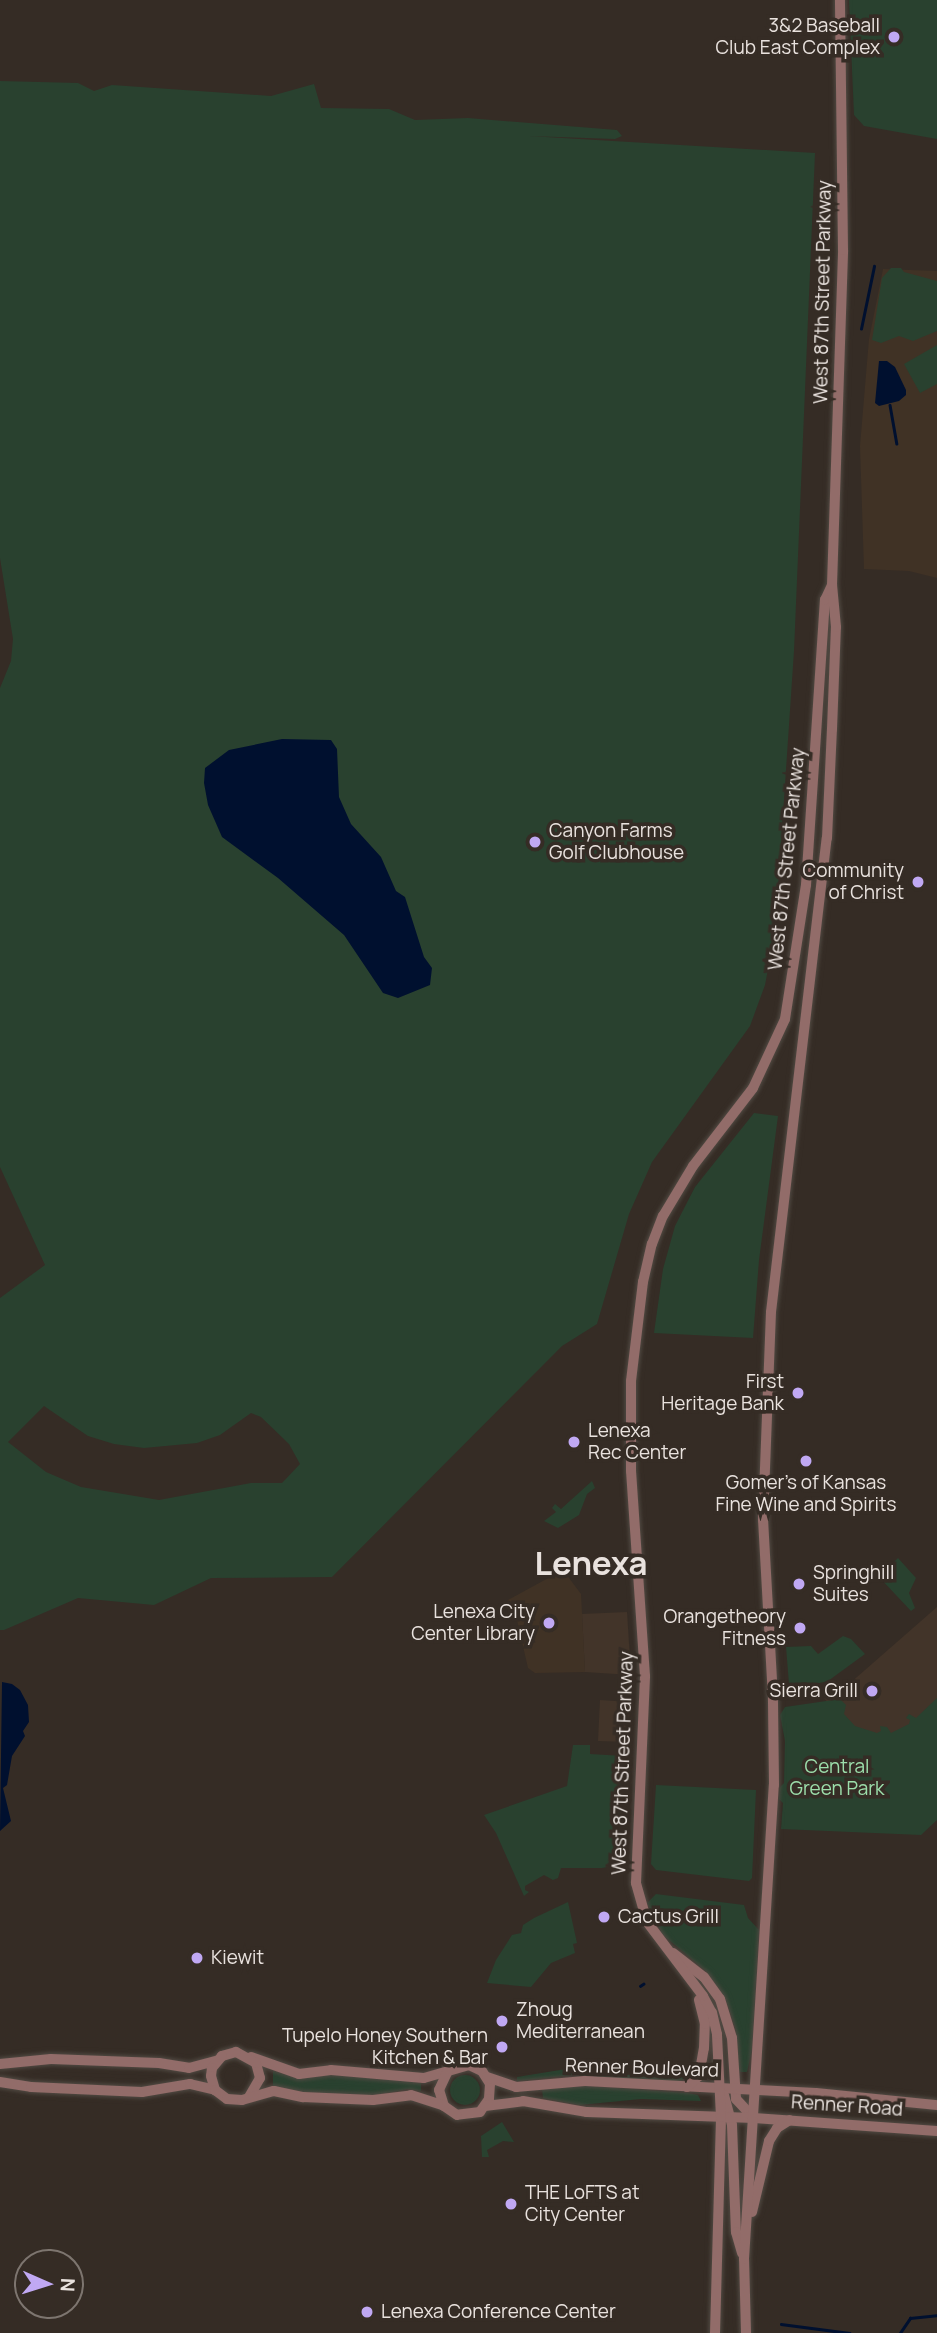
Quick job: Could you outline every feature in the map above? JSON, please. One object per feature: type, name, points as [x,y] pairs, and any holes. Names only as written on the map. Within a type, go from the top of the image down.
[{"type":"main road","name":"West 87th Street Parkway","points":[[746,2333],[745,2240],[757,2090],[775,1785],[763,1520],[771,1312],[827,838],[836,627],[832,585],[843,250],[840,0]]},
{"type":"main road","name":"West 87th Street Parkway","points":[[715,2333],[726,2117],[712,2013],[694,1984],[663,1946],[644,1913],[635,1870],[645,1676],[630,1432],[631,1381],[640,1308],[652,1244],[673,1195],[753,1088],[785,1019],[806,885],[825,600],[832,585]]},
{"type":"main road","points":[[663,1946],[694,1968],[720,1999],[732,2038],[736,2099],[754,2118]]},
{"type":"main road","points":[[671,1956],[700,2000],[705,2024],[700,2070],[695,2081],[687,2087]]},
{"type":"main road","points":[[0,2064],[51,2059],[159,2063],[189,2068],[216,2062],[236,2052],[299,2074],[331,2070],[420,2078],[469,2065],[487,2077],[491,2091],[480,2112],[465,2116],[450,2111],[444,2105],[439,2091],[448,2071]]},
{"type":"main road","points":[[249,2097],[260,2078],[256,2063],[251,2057]]},
{"type":"main road","points":[[215,2090],[211,2076],[216,2062]]},
{"type":"main road","name":"Renner Boulevard","points":[[487,2077],[516,2087],[585,2081],[757,2090]]},
{"type":"main road","points":[[0,2082],[31,2087],[142,2092],[190,2084],[215,2090],[227,2099],[274,2091],[303,2097],[373,2100],[411,2095],[444,2105]]},
{"type":"main road","name":"Renner Road","points":[[757,2090],[937,2105]]},
{"type":"main road","points":[[485,2106],[523,2101],[587,2112],[754,2118]]},
{"type":"main road","points":[[726,2117],[736,2232],[744,2259]]},
{"type":"main road","name":"Renner Road","points":[[754,2118],[937,2131]]},
{"type":"main road","points":[[745,2240],[769,2141],[776,2128],[790,2120]]},
{"type":"shaded area","points":[[883,269],[937,271],[937,578],[909,571],[864,569],[860,446],[869,339]]},
{"type":"shaded area","name":"Lenexa City Center Library","points":[[563,1570],[581,1594],[585,1672],[535,1673],[528,1668],[517,1620],[508,1600]]},
{"type":"shaded area","points":[[937,1607],[937,1710],[902,1741],[859,1739],[824,1698],[841,1691]]},
{"type":"shaded area","points":[[627,1612],[631,1675],[585,1672],[582,1614]]},
{"type":"shaded area","points":[[600,1700],[630,1702],[628,1742],[598,1741]]},
{"type":"green space","name":"3&2 Baseball Club East Complex","points":[[849,0],[937,0],[937,139],[864,126],[854,115]]},
{"type":"green space","points":[[0,81],[78,83],[94,91],[112,85],[271,96],[314,84],[321,108],[389,109],[415,120],[468,118],[617,130],[622,136],[615,139],[529,136],[815,153],[794,651],[775,933],[765,985],[750,1026],[652,1162],[629,1214],[597,1324],[562,1346],[332,1577],[211,1578],[154,1605],[78,1598],[4,1630],[0,1630],[0,1298],[45,1265],[0,1167],[0,688],[11,661],[13,639],[0,558]],"holes":[[[44,1406],[88,1436],[114,1444],[144,1448],[197,1443],[220,1435],[251,1413],[261,1417],[289,1444],[300,1464],[282,1483],[251,1483],[159,1500],[81,1487],[46,1472],[8,1442]]]},
{"type":"green space","points":[[891,268],[901,268],[904,272],[937,281],[937,331],[913,341],[899,336],[881,343],[872,340],[882,278]]},
{"type":"green space","points":[[937,345],[937,384],[920,393],[904,364]]},
{"type":"green space","points":[[754,1113],[778,1116],[759,1260],[753,1338],[654,1333],[663,1269],[675,1226],[695,1187]]},
{"type":"green space","points":[[592,1481],[595,1488],[587,1494],[579,1515],[558,1528],[544,1521],[556,1512],[552,1508],[555,1504],[561,1509]]},
{"type":"green space","points":[[898,1558],[916,1578],[909,1593],[915,1608],[911,1611],[879,1577]]},
{"type":"green space","points":[[843,1636],[851,1639],[865,1654],[828,1681],[811,1685],[789,1684],[786,1647],[811,1646],[818,1654]]},
{"type":"green space","name":"Central Green Park","points":[[937,1698],[937,1820],[921,1835],[781,1829],[783,1803],[779,1799],[780,1787],[784,1783],[785,1741],[780,1715],[785,1707],[840,1699],[846,1705],[844,1714],[855,1726],[877,1733],[881,1731],[880,1726],[887,1727],[891,1733],[909,1724],[910,1720],[906,1718],[909,1714],[916,1718]]},
{"type":"green space","points":[[573,1745],[590,1745],[590,1754],[624,1756],[618,1856],[611,1858],[607,1867],[561,1868],[558,1878],[553,1880],[544,1875],[525,1886],[525,1890],[529,1892],[524,1896],[496,1833],[484,1815],[567,1786]]},
{"type":"green space","points":[[656,1785],[756,1790],[752,1878],[749,1881],[656,1870],[651,1864]]},
{"type":"green space","points":[[656,1894],[744,1905],[748,1918],[759,1930],[752,2049],[747,2072],[738,2072],[736,2030],[727,2003],[707,1972],[663,1935],[647,1903]]},
{"type":"green space","points":[[568,1902],[577,1943],[573,1944],[575,1953],[551,1963],[531,1987],[487,1983],[496,1960],[512,1935],[521,1933],[523,1925],[534,1918]]},
{"type":"green space","points":[[566,2069],[659,2078],[688,2072],[691,2076],[678,2082],[573,2075],[517,2081],[517,2077]]},
{"type":"green space","points":[[273,2071],[296,2078],[327,2075],[396,2078],[421,2083],[421,2091],[408,2089],[369,2096],[303,2092],[273,2086]]},
{"type":"green space","points":[[465,2075],[476,2079],[480,2090],[476,2101],[465,2105],[454,2101],[450,2090],[454,2079]]},
{"type":"green space","points":[[585,2086],[688,2093],[698,2095],[701,2101],[641,2099],[580,2105],[543,2098],[542,2089]]},
{"type":"green space","points":[[502,2122],[514,2142],[503,2141],[487,2150],[489,2157],[482,2157],[481,2136]]},
{"type":"water","points":[[879,361],[887,361],[895,367],[906,395],[899,401],[879,406],[875,403]]},
{"type":"water","points":[[282,739],[331,740],[337,749],[339,797],[351,824],[381,857],[396,891],[405,897],[424,957],[432,968],[430,985],[398,998],[383,993],[344,935],[278,878],[222,837],[208,805],[204,783],[205,768],[229,750]]},
{"type":"water","points":[[2,1682],[12,1684],[20,1690],[28,1705],[29,1722],[23,1731],[25,1736],[12,1756],[7,1785],[3,1788],[11,1821],[0,1831]]},
{"type":"waterway","points":[[861,329],[874,266]]},
{"type":"waterway","points":[[890,405],[897,443]]},
{"type":"waterway","points":[[900,2333],[910,2318],[937,2315]]},
{"type":"waterway","points":[[781,2324],[849,2333]]},
{"type":"place","name":"3&2 Baseball Club East Complex","points":[[894,37]]},
{"type":"place","name":"Canyon Farms Golf Clubhouse","points":[[535,842]]},
{"type":"place","name":"Community of Christ","points":[[918,882]]},
{"type":"place","name":"First Heritage Bank","points":[[798,1393]]},
{"type":"place","name":"Lenexa Rec Center","points":[[574,1442]]},
{"type":"place","name":"Gomer's of Kansas Fine Wine and Spirits","points":[[806,1461]]},
{"type":"place","name":"Springhill Suites","points":[[799,1584]]},
{"type":"place","name":"Lenexa City Center Library","points":[[549,1623]]},
{"type":"place","name":"Orangetheory Fitness","points":[[800,1628]]},
{"type":"place","name":"Sierra Grill","points":[[872,1691]]},
{"type":"place","name":"Cactus Grill","points":[[604,1917]]},
{"type":"place","name":"Kiewit","points":[[197,1958]]},
{"type":"place","name":"Zhoug Mediterranean","points":[[502,2021]]},
{"type":"place","name":"Tupelo Honey Southern Kitchen & Bar","points":[[502,2047]]},
{"type":"place","name":"THE LoFTS at City Center","points":[[511,2204]]},
{"type":"place","name":"Lenexa Conference Center","points":[[367,2312]]},
{"type":"district","name":"Lenexa","points":[[591,1563]]}]
